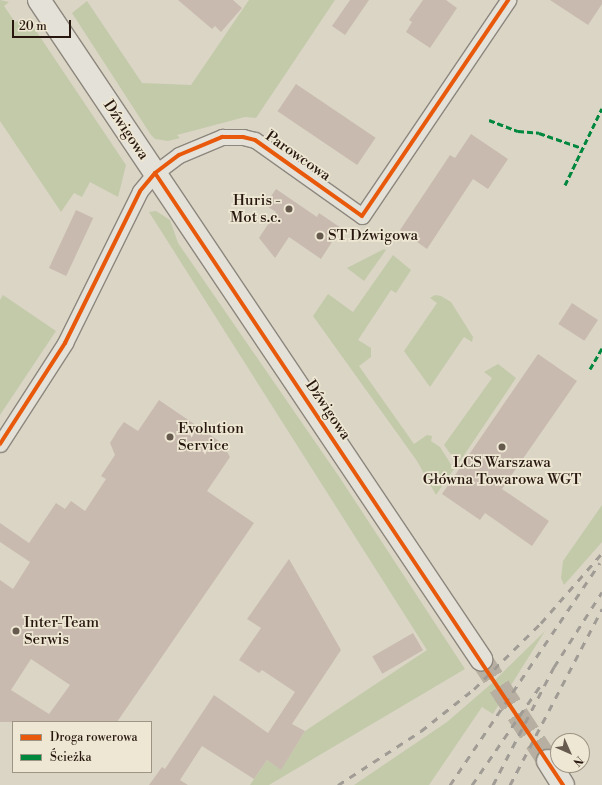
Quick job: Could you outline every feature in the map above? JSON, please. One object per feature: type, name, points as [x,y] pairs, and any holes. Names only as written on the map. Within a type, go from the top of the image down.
[{"type":"main road","name":"Dźwigowa","points":[[39,0],[481,659]]},
{"type":"main road","points":[[548,761],[564,785]]},
{"type":"street","name":"Parowcowa","points":[[0,444],[65,343],[140,191],[155,173],[179,155],[222,136],[243,137],[255,140],[362,216],[508,0]]},
{"type":"green space","points":[[0,0],[9,2],[4,6],[15,22],[20,20],[22,23],[30,22],[126,165],[118,197],[90,182],[82,197],[74,193],[61,212],[0,121]]},
{"type":"green space","points":[[249,0],[335,0],[256,118],[245,117],[177,135],[180,138],[168,141],[155,139],[151,135],[72,13],[87,1],[142,83],[191,85]]},
{"type":"green space","points":[[156,211],[170,220],[178,243],[340,478],[465,669],[269,785],[250,785],[267,760],[281,769],[305,731],[427,650],[149,212]]},
{"type":"green space","points":[[384,249],[386,250],[364,281],[347,268]]},
{"type":"green space","points":[[393,255],[411,270],[396,293],[391,290],[358,340],[371,348],[371,357],[359,366],[414,444],[427,435],[432,436],[431,441],[440,447],[454,469],[436,495],[417,461],[313,316],[328,294],[353,312]]},
{"type":"green space","points":[[3,295],[56,331],[0,415],[0,300]]},
{"type":"green space","points":[[435,295],[441,296],[451,302],[473,337],[472,342],[464,337],[430,387],[404,351],[437,303],[430,298]]},
{"type":"green space","points":[[498,364],[516,378],[458,464],[444,445],[492,378],[484,372]]},
{"type":"green space","points":[[602,505],[602,542],[564,585],[561,578],[563,561]]},
{"type":"green space","points":[[545,631],[493,714],[482,707],[429,785],[354,785],[447,722],[491,684]]},
{"type":"building","points":[[178,0],[233,0],[242,8],[221,32],[215,26],[212,29]]},
{"type":"building","points":[[350,0],[369,0],[345,35],[332,26]]},
{"type":"building","points":[[423,0],[446,0],[457,8],[430,48],[406,32],[412,22],[409,20]]},
{"type":"building","points":[[550,0],[602,0],[602,4],[588,25]]},
{"type":"building","points":[[296,84],[376,138],[357,165],[278,111]]},
{"type":"building","points":[[471,134],[508,159],[488,189],[473,179],[427,249],[400,230],[450,155],[455,158]]},
{"type":"building","points":[[276,189],[317,217],[319,213],[341,228],[321,259],[289,237],[275,258],[259,238],[276,212],[265,205]]},
{"type":"building","points":[[76,210],[93,218],[66,276],[49,268]]},
{"type":"building","points":[[572,303],[598,320],[584,341],[558,324]]},
{"type":"building","name":"LCS Warszawa Główna Towarowa WGT","points":[[538,354],[577,381],[502,489],[549,521],[532,546],[485,513],[480,520],[442,494]]},
{"type":"building","points":[[159,400],[222,443],[230,457],[207,491],[254,523],[118,721],[0,722],[0,580],[13,589],[30,562],[0,542],[0,523],[29,543],[56,503],[65,509],[71,501],[85,511],[106,479],[101,476],[115,455],[110,443],[124,422],[138,431]],"holes":[[[31,659],[70,685],[49,714],[11,690]]]},
{"type":"building","points":[[289,559],[341,650],[292,724],[305,731],[281,770],[267,760],[254,779],[202,746],[180,780],[188,785],[149,785],[162,767],[165,769],[214,695],[268,733],[295,692],[262,670],[259,673],[239,660],[261,628],[247,619]]},
{"type":"building","points":[[413,633],[423,650],[382,674],[372,656]]},
{"type":"tunnel","points":[[481,659],[548,761]]},
{"type":"railway","points":[[338,785],[421,731],[474,689],[541,623],[602,553]]},
{"type":"railway","points":[[450,785],[600,563]]},
{"type":"railway","points":[[493,785],[554,667],[602,592]]},
{"type":"railway","points":[[510,785],[602,609]]},
{"type":"railway","points":[[472,785],[540,686]]},
{"type":"marked path","points":[[565,185],[602,108]]},
{"type":"marked path","points":[[489,120],[518,131],[539,133],[582,148]]},
{"type":"marked path","points":[[590,369],[602,348]]},
{"type":"cycle path","points":[[0,444],[65,343],[140,191],[155,173],[179,155],[222,137],[243,137],[255,140],[362,216],[508,0]]},
{"type":"cycle path","points":[[155,173],[563,785]]},
{"type":"place","name":"Huris - Mot s.c.","points":[[289,209]]},
{"type":"place","name":"ST Dźwigowa","points":[[320,236]]},
{"type":"place","name":"Evolution Service","points":[[170,437]]},
{"type":"place","name":"LCS Warszawa Główna Towarowa WGT","points":[[502,447]]},
{"type":"place","name":"Inter-Team Serwis","points":[[16,631]]}]
